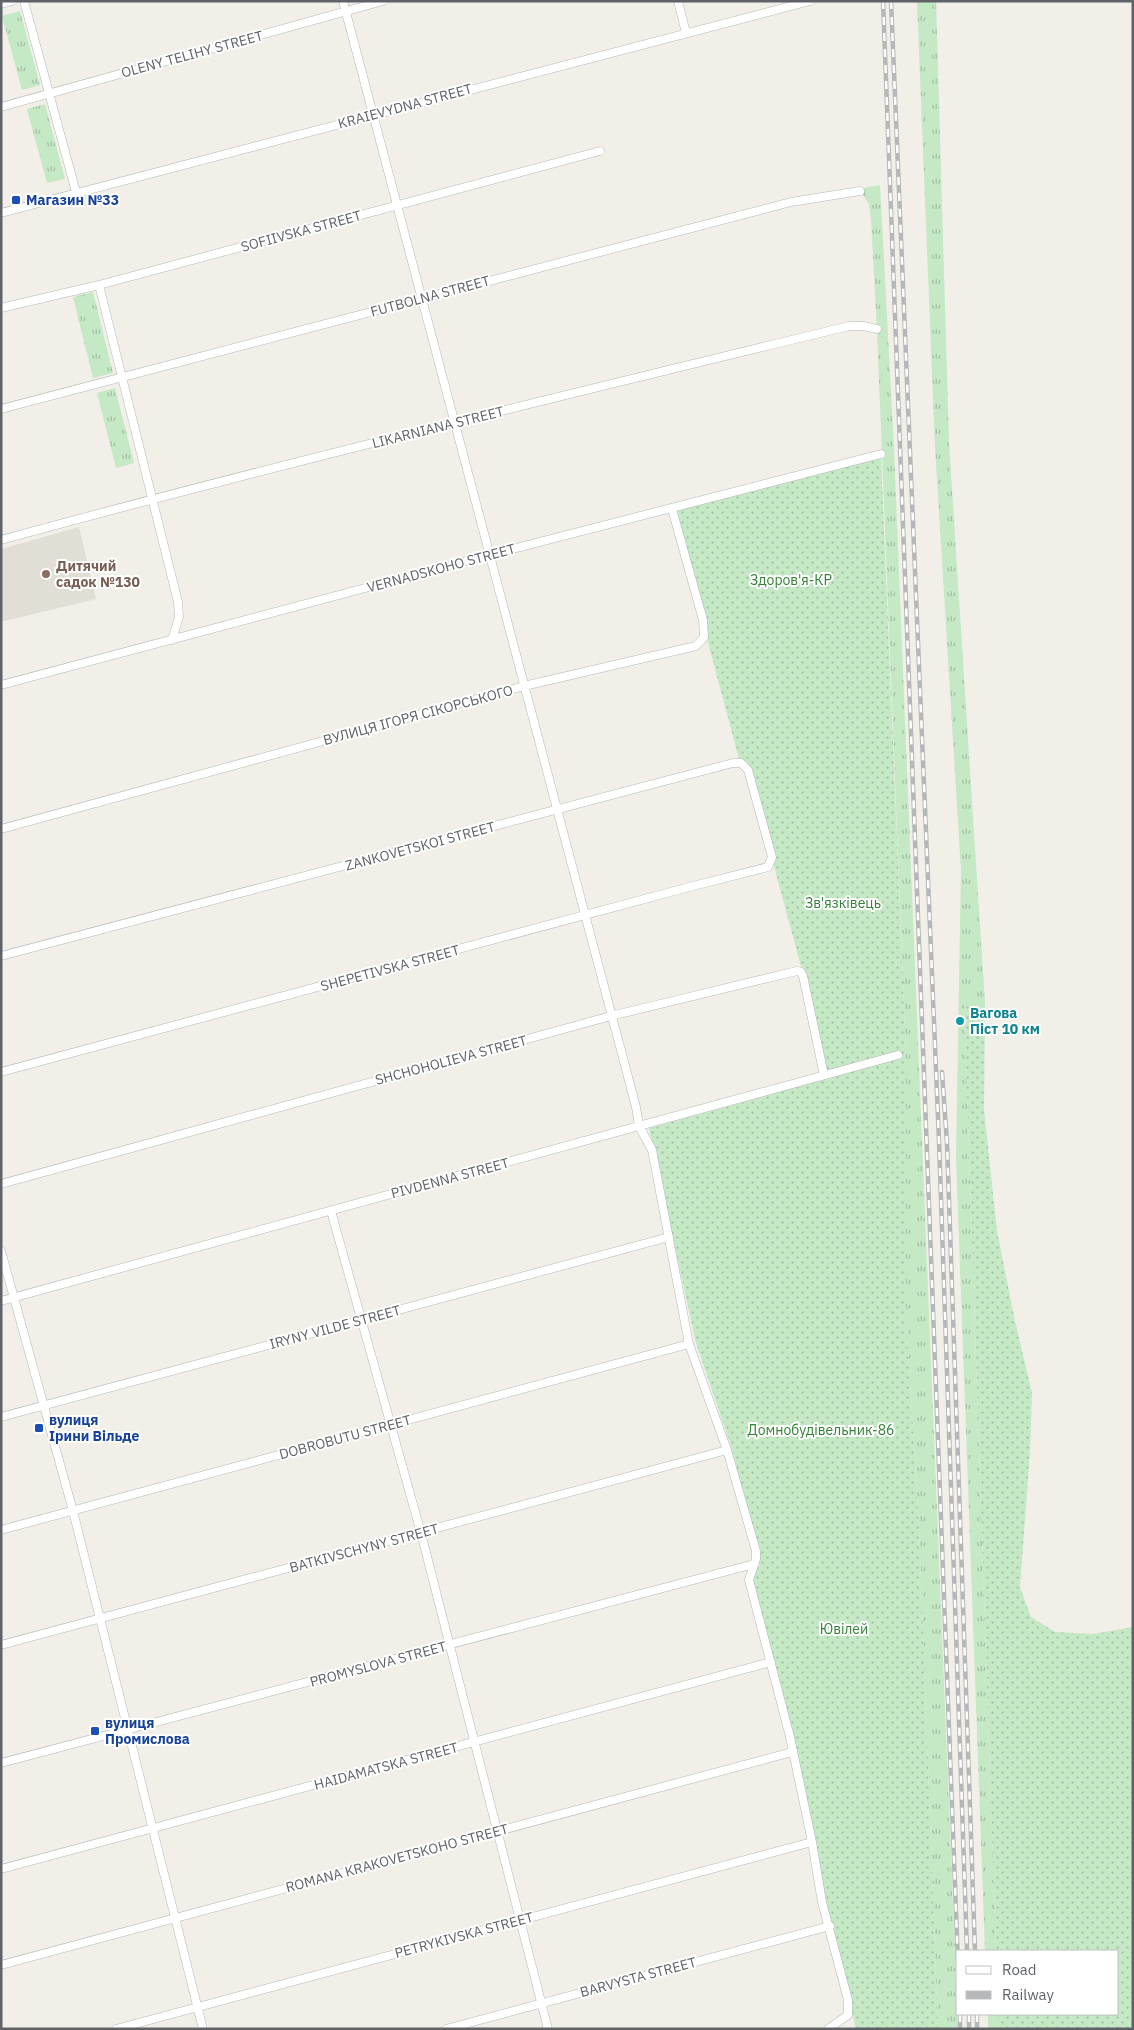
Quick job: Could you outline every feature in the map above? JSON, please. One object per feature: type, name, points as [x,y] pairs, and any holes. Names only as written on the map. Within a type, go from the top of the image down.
[{"type":"street","points":[[1,4],[12,1]]},
{"type":"street","points":[[24,1],[76,192]]},
{"type":"street","points":[[343,1],[455,422],[488,555],[558,810],[639,1126],[647,1137],[652,1150],[689,1344],[727,1450],[754,1544],[756,1559],[749,1580],[792,1752],[812,1842],[822,1902],[830,1926],[848,2000],[848,2015],[828,2029]]},
{"type":"street","name":"OLENY TELIHY STREET","points":[[1,107],[383,1]]},
{"type":"street","points":[[678,1],[686,33]]},
{"type":"street","name":"KRAIEVYDNA STREET","points":[[1,213],[810,1]]},
{"type":"street","name":"SOFIIVSKA STREET","points":[[1,308],[99,285],[600,151]]},
{"type":"street","name":"FUTBOLNA STREET","points":[[1,409],[791,202],[860,192]]},
{"type":"street","points":[[99,285],[178,602],[179,617],[172,640]]},
{"type":"street","name":"LIKARNIANA STREET","points":[[1,540],[151,499],[455,422],[849,326],[877,329]]},
{"type":"street","name":"VERNADSKOHO STREET","points":[[1,685],[488,555],[881,454]]},
{"type":"street","name":"ВУЛИЦЯ ІГОРЯ СІКОРСЬКОГО","points":[[1,829],[524,686],[699,644],[704,637],[703,620],[672,509]]},
{"type":"street","name":"ZANKOVETSKOI STREET","points":[[1,956],[733,763],[741,763],[748,770],[772,858]]},
{"type":"street","name":"SHEPETIVSKA STREET","points":[[1,1072],[768,867],[772,858]]},
{"type":"street","name":"SHCHOHOLIEVA STREET","points":[[1,1184],[611,1016],[797,972],[801,972],[824,1075]]},
{"type":"street","name":"PIVDENNA STREET","points":[[1,1301],[898,1055]]},
{"type":"street","points":[[331,1210],[421,1533],[548,2029]]},
{"type":"street","name":"IRYNY VILDE STREET","points":[[1,1417],[669,1237]]},
{"type":"street","points":[[1,1251],[73,1510],[202,2029]]},
{"type":"street","name":"DOBROBUTU STREET","points":[[1,1530],[689,1344]]},
{"type":"street","name":"BATKIVSCHYNY STREET","points":[[1,1646],[727,1450]]},
{"type":"street","name":"PROMYSLOVA STREET","points":[[1,1763],[754,1564]]},
{"type":"street","name":"HAIDAMATSKA STREET","points":[[1,1870],[771,1662]]},
{"type":"street","name":"ROMANA KRAKOVETSKOHO STREET","points":[[1,1965],[792,1752]]},
{"type":"street","name":"PETRYKIVSKA STREET","points":[[116,2029],[812,1842]]},
{"type":"street","name":"BARVYSTA STREET","points":[[446,2029],[830,1926]]},
{"type":"shaded area","name":"Дитячий садок №130","points":[[79,527],[96,599],[1,622],[1,549]]},
{"type":"green space","points":[[917,1],[936,1],[949,443],[985,1004],[964,1005],[996,1950],[985,1950],[956,1157],[961,870],[935,447]]},
{"type":"green space","points":[[20,11],[40,85],[22,90],[2,16]]},
{"type":"green space","points":[[45,104],[65,179],[47,183],[27,109]]},
{"type":"green space","points":[[880,185],[894,449],[958,2029],[938,2029],[919,1526],[906,1319],[906,1054],[877,330],[869,204],[859,189]]},
{"type":"green space","points":[[93,292],[113,373],[93,378],[73,297]]},
{"type":"green space","points":[[115,388],[134,463],[116,468],[97,393]]},
{"type":"green space","points":[[881,457],[906,1054],[906,1319],[919,1526],[938,2029],[856,2029],[824,1903],[813,1839],[749,1579],[752,1571],[760,1566],[732,1449],[696,1343],[649,1128],[773,1094],[825,1074],[803,974],[748,769],[739,759],[673,511]]},
{"type":"green space","points":[[964,1004],[985,1004],[984,1110],[997,1231],[1032,1393],[1030,1451],[1020,1587],[1031,1617],[1055,1632],[1094,1634],[1133,1627],[1133,2029],[998,2029],[998,2015],[1119,2015],[1119,1950],[996,1950]]},
{"type":"green space","points":[[988,2015],[998,2015],[998,2029],[988,2029]]},
{"type":"railway","points":[[883,1],[957,1950]]},
{"type":"railway","points":[[891,1],[939,1141],[967,1950]]},
{"type":"railway","points":[[942,1072],[947,1143],[975,1950]]},
{"type":"railway","points":[[960,2015],[960,2029]]},
{"type":"railway","points":[[969,2015],[969,2029]]},
{"type":"railway","points":[[977,2015],[977,2029]]},
{"type":"place","name":"Магазин №33","points":[[16,200]]},
{"type":"place","name":"Дитячий садок №130","points":[[46,574]]},
{"type":"place","name":"Вагова Піст 10 км","points":[[960,1021]]},
{"type":"place","name":"вулиця Ірини Вільде","points":[[39,1428]]},
{"type":"place","name":"вулиця Промислова","points":[[95,1731]]},
{"type":"park label","name":"Здоров'я-КР","points":[[791,580]]},
{"type":"park label","name":"Зв'язківець","points":[[843,903]]},
{"type":"park label","name":"Домнобудівельник-86","points":[[821,1430]]},
{"type":"park label","name":"Ювілей","points":[[844,1629]]}]
